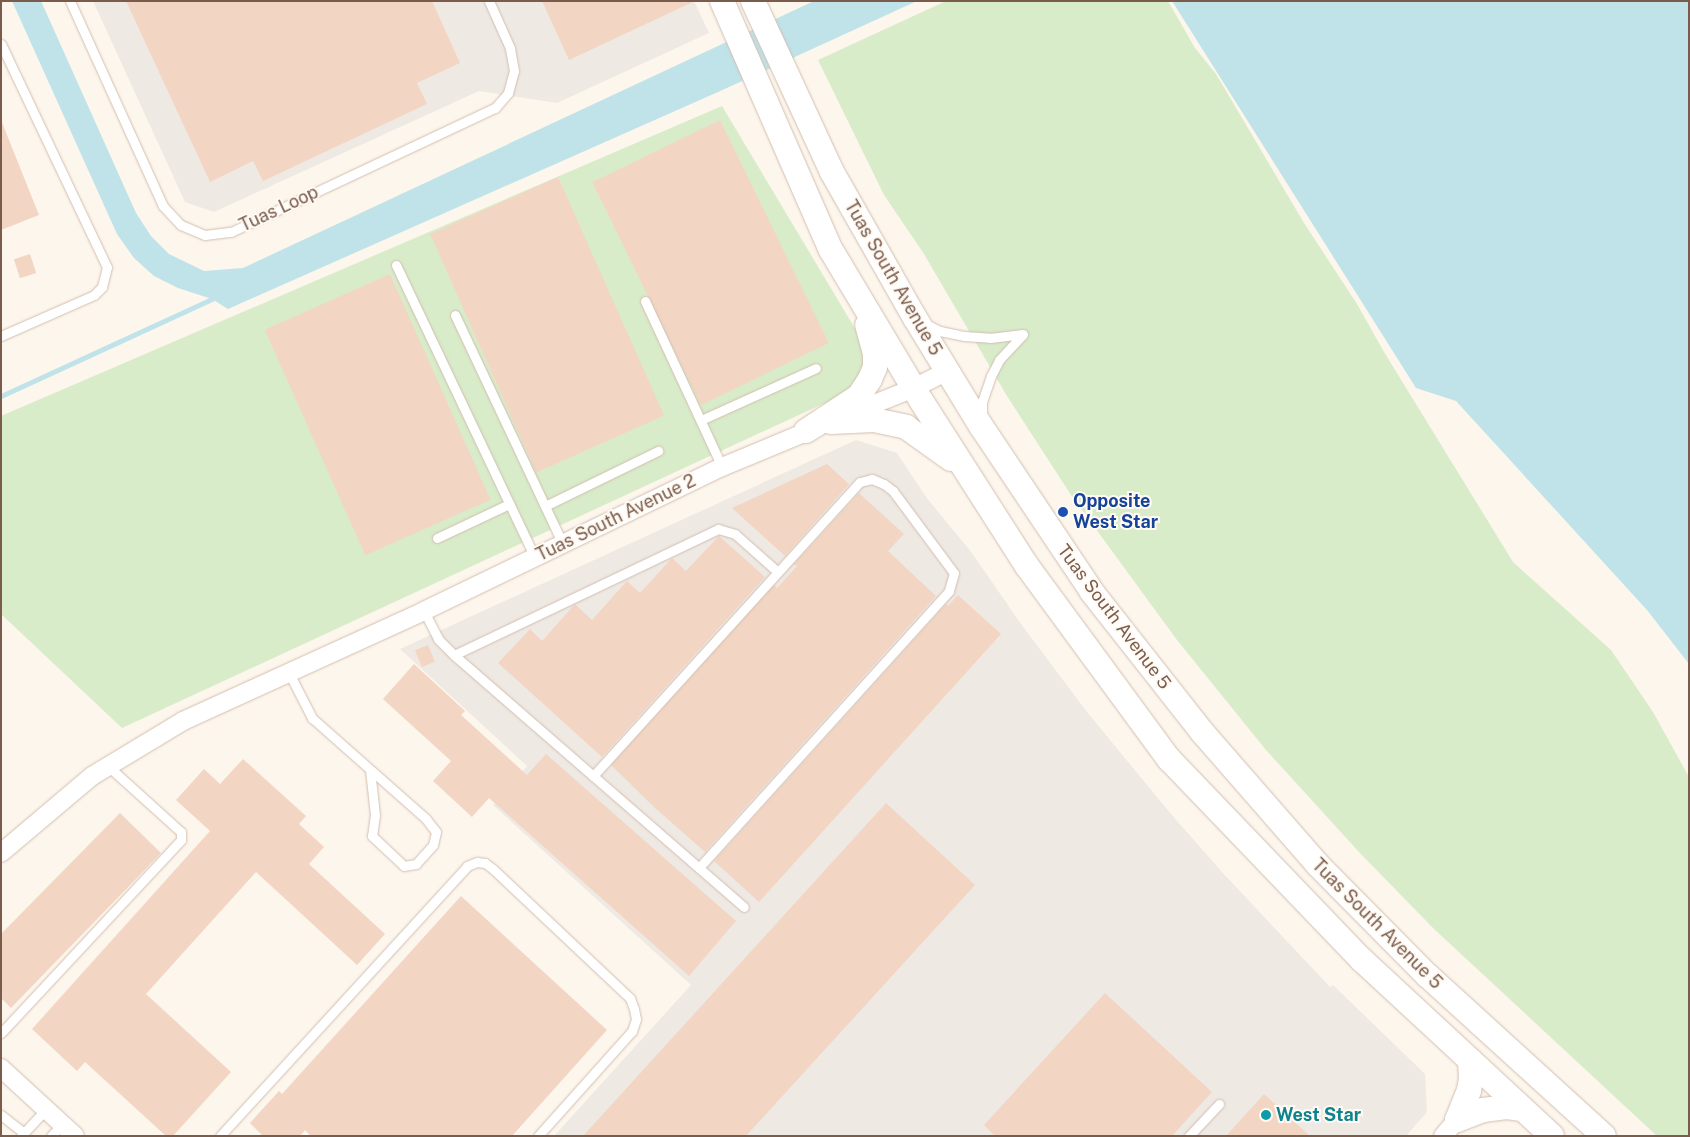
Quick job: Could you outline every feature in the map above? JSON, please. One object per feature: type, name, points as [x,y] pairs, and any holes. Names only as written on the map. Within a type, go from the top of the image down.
[{"type":"street","name":"Tuas South Avenue 5","points":[[722,1],[831,250],[964,470],[1027,566],[1169,760],[1362,960],[1552,1136]]},
{"type":"street","name":"Tuas South Avenue 5","points":[[753,1],[832,172],[915,318],[981,426],[1092,592],[1202,732],[1318,866],[1427,975],[1604,1136]]},
{"type":"street","points":[[806,431],[859,396],[870,380],[875,367],[875,354],[863,304]]},
{"type":"street","name":"Tuas South Avenue 2","points":[[1,853],[92,776],[183,721],[424,611],[722,467],[914,388],[946,371]]},
{"type":"street","points":[[830,422],[874,420],[906,427],[964,470]]},
{"type":"street","points":[[1450,1128],[1469,1091],[1471,1079],[1470,1060]]},
{"type":"street","points":[[1,1068],[46,1109],[56,1130],[75,1136]]},
{"type":"street","points":[[1450,1128],[1483,1110],[1507,1107],[1522,1109]]},
{"type":"lane","name":"Tuas Loop","points":[[70,1],[163,206],[181,225],[205,236],[231,232],[495,108],[508,93],[514,71],[510,48],[489,1]]},
{"type":"lane","points":[[1,44],[107,267],[102,287],[94,295],[1,336]]},
{"type":"lane","points":[[396,265],[535,558]]},
{"type":"lane","points":[[646,301],[722,467]]},
{"type":"lane","points":[[455,315],[563,544]]},
{"type":"lane","points":[[915,318],[940,331],[956,336],[990,338],[1023,334],[1000,360],[991,376],[982,402],[981,426]]},
{"type":"lane","points":[[701,420],[816,368]]},
{"type":"lane","points":[[546,506],[658,451]]},
{"type":"lane","points":[[593,776],[860,482],[872,479],[884,484],[893,491],[954,573],[949,592],[699,868]]},
{"type":"lane","points":[[437,538],[509,504]]},
{"type":"lane","points":[[454,655],[718,529],[735,534],[778,572]]},
{"type":"lane","points":[[424,611],[438,639],[454,655],[744,907]]},
{"type":"lane","points":[[289,673],[312,718],[426,819],[436,832],[433,845],[416,864],[404,866],[372,836],[375,815],[370,770]]},
{"type":"lane","points":[[1,1033],[181,840],[181,832],[108,766]]},
{"type":"lane","points":[[220,1136],[467,866],[476,862],[485,863],[493,869],[630,998],[634,1009],[636,1019],[632,1031],[538,1136]]},
{"type":"lane","points":[[1189,1136],[1219,1104]]},
{"type":"lane","points":[[1,1115],[22,1134],[46,1109]]},
{"type":"shaded area","points":[[93,1],[694,1],[709,33],[557,103],[479,91],[214,212],[185,202]]},
{"type":"shaded area","points":[[856,440],[897,453],[926,497],[972,553],[1021,624],[1087,712],[1171,814],[1221,871],[1330,987],[1333,985],[1425,1074],[1427,1112],[1406,1136],[554,1136],[691,985],[493,805],[527,766],[400,649]]},
{"type":"green space","points":[[946,1],[1168,1],[1195,48],[1216,74],[1304,223],[1357,304],[1384,352],[1513,562],[1611,650],[1653,712],[1689,777],[1689,1136],[1657,1136],[1433,928],[1359,852],[1266,750],[1177,640],[1071,495],[1007,396],[924,254],[884,195],[818,60]]},
{"type":"green space","points":[[722,106],[869,352],[855,389],[122,728],[1,614],[1,416]]},
{"type":"water","points":[[12,1],[41,1],[136,213],[151,236],[169,254],[204,271],[243,268],[814,1],[917,1],[718,92],[228,309],[212,299],[178,288],[154,276],[134,258],[117,234]]},
{"type":"water","points":[[1172,1],[1689,1],[1689,664],[1647,610],[1456,401],[1416,388]]},
{"type":"building","points":[[126,1],[432,1],[460,63],[417,83],[427,104],[263,181],[253,161],[210,182]]},
{"type":"building","points":[[542,1],[695,1],[569,60]]},
{"type":"building","points":[[1,120],[39,215],[1,230]]},
{"type":"building","points":[[720,120],[829,343],[701,405],[592,182]]},
{"type":"building","points":[[558,177],[664,415],[536,472],[430,234]]},
{"type":"building","points":[[30,254],[36,273],[20,278],[14,259]]},
{"type":"building","points":[[390,274],[490,500],[365,555],[265,330]]},
{"type":"building","points":[[827,464],[849,484],[785,556],[732,508]]},
{"type":"building","points":[[859,493],[904,534],[888,551],[936,596],[705,852],[654,807],[611,765],[774,585],[777,588],[797,566],[794,564]]},
{"type":"building","points":[[719,536],[765,577],[602,757],[498,663],[530,629],[542,641],[575,604],[592,620],[627,581],[640,593],[672,558],[686,571]]},
{"type":"building","points":[[958,595],[1001,634],[759,902],[714,861],[946,604],[948,606]]},
{"type":"building","points":[[428,645],[435,662],[422,667],[415,650]]},
{"type":"building","points":[[414,664],[465,711],[461,715],[527,775],[546,754],[736,921],[689,976],[489,798],[472,817],[433,781],[451,761],[383,699]]},
{"type":"building","points":[[243,759],[306,816],[299,824],[324,847],[309,864],[385,934],[357,965],[256,872],[146,994],[231,1072],[173,1136],[166,1136],[85,1062],[77,1071],[32,1029],[210,831],[176,800],[204,769],[220,784]]},
{"type":"building","points":[[886,803],[975,885],[746,1136],[583,1136]]},
{"type":"building","points":[[120,813],[161,853],[11,1008],[1,998],[1,934]]},
{"type":"building","points":[[461,896],[607,1030],[512,1136],[311,1136],[305,1130],[300,1136],[263,1136],[250,1123],[279,1091],[282,1094]]},
{"type":"building","points":[[1105,993],[1212,1092],[1172,1136],[995,1136],[984,1125]]},
{"type":"building","name":"West Star","points":[[1264,1094],[1310,1136],[1226,1136]]},
{"type":"waterway","points":[[1,396],[212,299]]},
{"type":"place","name":"Opposite West Star","points":[[1063,512]]},
{"type":"place","name":"West Star","points":[[1266,1115]]}]
